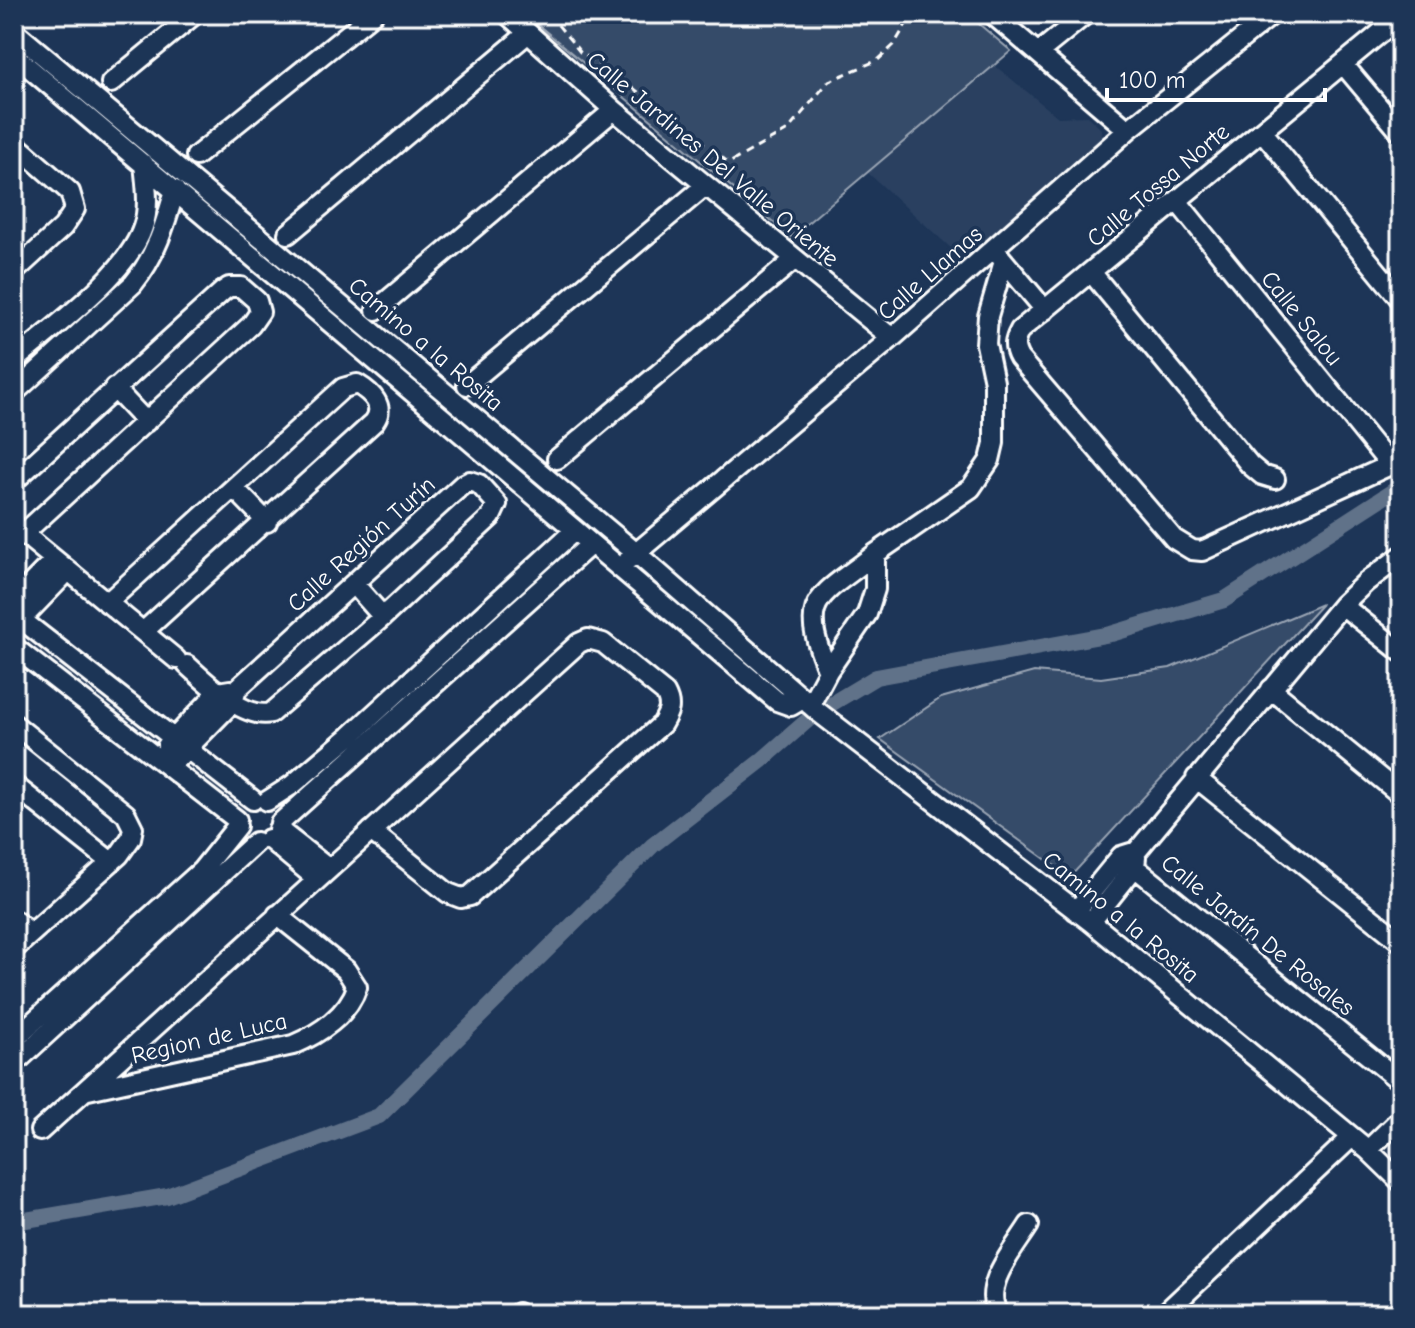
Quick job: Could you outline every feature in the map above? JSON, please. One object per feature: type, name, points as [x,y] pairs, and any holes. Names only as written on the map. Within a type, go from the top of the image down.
[{"type":"street","points":[[111,83],[195,14]]},
{"type":"street","points":[[196,156],[373,14]]},
{"type":"street","name":"Calle Jardines Del Valle Oriente","points":[[507,14],[614,110],[892,338]]},
{"type":"street","points":[[992,14],[1128,130]]},
{"type":"street","points":[[1038,53],[1086,14]]},
{"type":"street","name":"Calle Llamas","points":[[618,568],[892,338],[999,255],[1128,130],[1273,14]]},
{"type":"street","name":"Calle Tossa Norte","points":[[1396,462],[1202,551],[1192,550],[1174,539],[1019,358],[1014,340],[1020,330],[1401,16]]},
{"type":"street","name":"Camino a la Rosita","points":[[14,31],[636,553],[810,705],[1084,917],[1368,1150],[1401,1182]]},
{"type":"street","points":[[288,234],[527,34]]},
{"type":"street","points":[[14,55],[144,164],[147,205],[144,226],[135,246],[109,278],[14,361]]},
{"type":"street","points":[[1343,64],[1401,133]]},
{"type":"street","points":[[376,310],[614,110]]},
{"type":"street","points":[[1262,131],[1401,300]]},
{"type":"street","points":[[14,143],[70,192],[75,209],[63,227],[14,272]]},
{"type":"street","name":"Camino a la Rosita","points":[[144,164],[777,701],[791,706],[810,705]]},
{"type":"street","points":[[467,385],[705,186]]},
{"type":"street","points":[[14,393],[133,284],[147,266],[161,237],[175,190]]},
{"type":"street","name":"Calle Salou","points":[[1177,201],[1396,462]]},
{"type":"street","points":[[999,255],[1045,310]]},
{"type":"street","points":[[828,671],[814,639],[812,615],[819,598],[875,554],[971,488],[990,460],[994,443],[994,382],[986,344],[999,255]]},
{"type":"street","points":[[557,459],[795,259]]},
{"type":"street","points":[[1091,272],[1250,465],[1262,475],[1275,479]]},
{"type":"street","points":[[14,481],[223,291],[235,286],[246,290],[260,306],[257,318],[146,422],[18,530],[181,662],[229,694]]},
{"type":"street","points":[[107,603],[343,388],[357,384],[377,402],[381,412],[374,422],[143,632]]},
{"type":"street","points":[[114,388],[146,422]]},
{"type":"street","name":"Calle Región Turín","points":[[163,762],[229,694],[466,482],[479,484],[494,500],[496,508],[491,517],[279,708],[263,715],[248,711],[229,694]]},
{"type":"street","points":[[234,488],[267,522]]},
{"type":"street","points":[[14,1064],[60,1010],[201,871],[237,823],[245,804],[260,801],[292,785],[574,531]]},
{"type":"street","points":[[14,1039],[60,1010],[271,833],[590,545]]},
{"type":"street","points":[[810,705],[828,671],[867,614],[875,589],[875,554]]},
{"type":"street","points":[[1084,917],[1342,605],[1401,556]]},
{"type":"street","points":[[14,601],[61,565]]},
{"type":"street","points":[[61,565],[16,620],[260,801],[274,806],[271,833]]},
{"type":"street","points":[[354,584],[383,617]]},
{"type":"street","points":[[1342,605],[1401,652]]},
{"type":"street","name":"Region de Luca","points":[[40,1131],[277,915],[579,643],[588,639],[603,643],[665,693],[670,703],[662,724],[470,896],[461,898],[448,893],[371,831]]},
{"type":"street","points":[[14,647],[237,823],[244,837],[271,833],[323,874]]},
{"type":"street","points":[[419,672],[432,687]]},
{"type":"street","points":[[1271,689],[1401,795]]},
{"type":"street","points":[[14,724],[126,814],[133,828],[131,838],[110,861],[14,949]]},
{"type":"street","points":[[1196,778],[1401,942]]},
{"type":"street","points":[[14,785],[110,861]]},
{"type":"street","name":"Calle Jardín De Rosales","points":[[1131,858],[1401,1082]]},
{"type":"street","name":"Region de Luca","points":[[85,1091],[293,1045],[323,1029],[347,1005],[357,987],[346,970],[277,915]]},
{"type":"street","points":[[14,920],[31,933]]},
{"type":"street","points":[[1368,1150],[1401,1118]]},
{"type":"street","points":[[1164,1314],[1352,1137]]},
{"type":"street","points":[[999,1314],[994,1307],[994,1284],[1029,1225]]},
{"type":"path","points":[[550,14],[580,52],[619,77],[729,163],[788,130],[829,81],[878,60],[894,45],[912,14]]},
{"type":"shaded area","points":[[525,14],[967,14],[1011,51],[791,237]]},
{"type":"shaded area","points":[[994,65],[1058,117],[1087,116],[1101,129],[1102,142],[963,259],[867,172]]},
{"type":"shaded area","points":[[1322,604],[1070,877],[880,739],[941,698],[1034,672],[1101,678],[1170,668]]},
{"type":"waterway","points":[[14,1222],[167,1196],[379,1116],[653,845],[761,761],[816,713],[876,677],[1111,634],[1224,600],[1401,486]]}]
